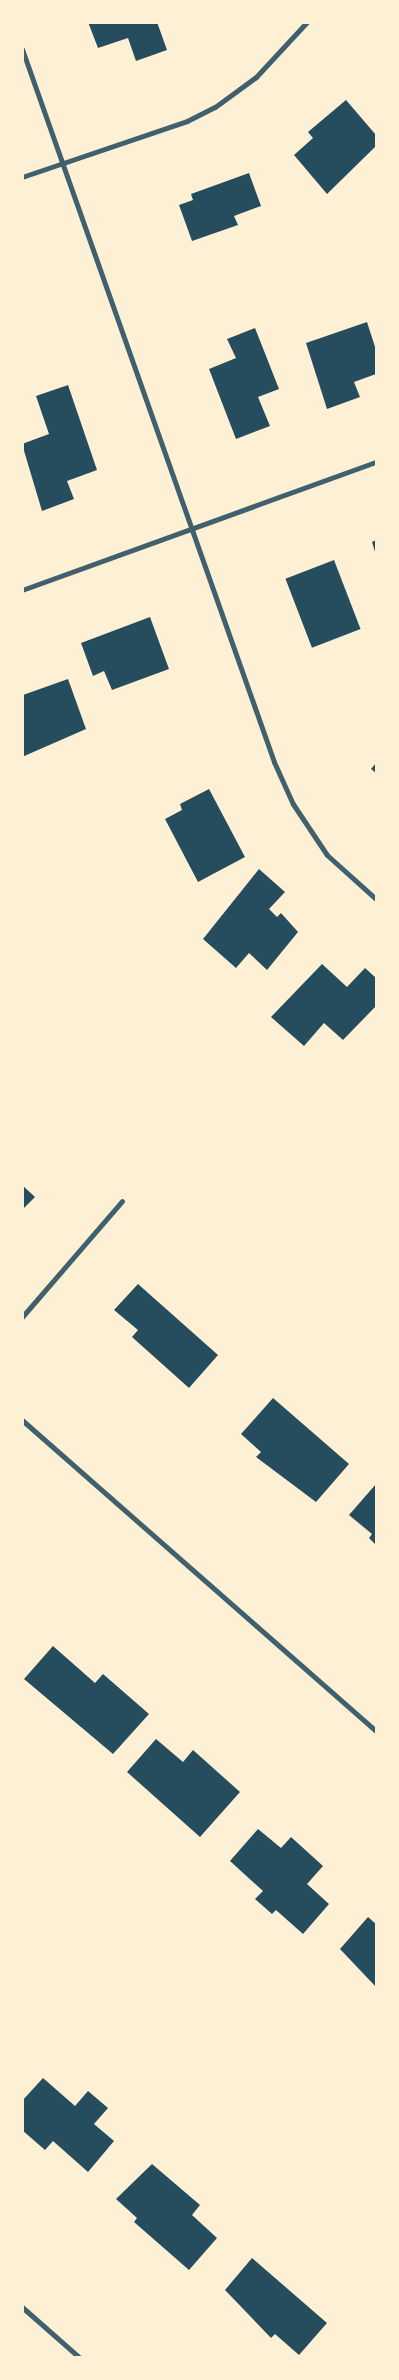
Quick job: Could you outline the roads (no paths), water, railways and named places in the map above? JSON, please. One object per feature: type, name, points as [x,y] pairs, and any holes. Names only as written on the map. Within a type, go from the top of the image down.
[{"type":"street","points":[[22,177],[187,121],[215,107],[256,77],[307,22]]},
{"type":"street","points":[[22,49],[64,162],[191,529],[293,804],[327,855],[376,900]]},
{"type":"street","points":[[22,590],[376,462]]},
{"type":"street","points":[[22,1317],[122,1202]]},
{"type":"street","points":[[22,1420],[376,1730]]},
{"type":"street","points":[[22,2307],[80,2358]]}]
